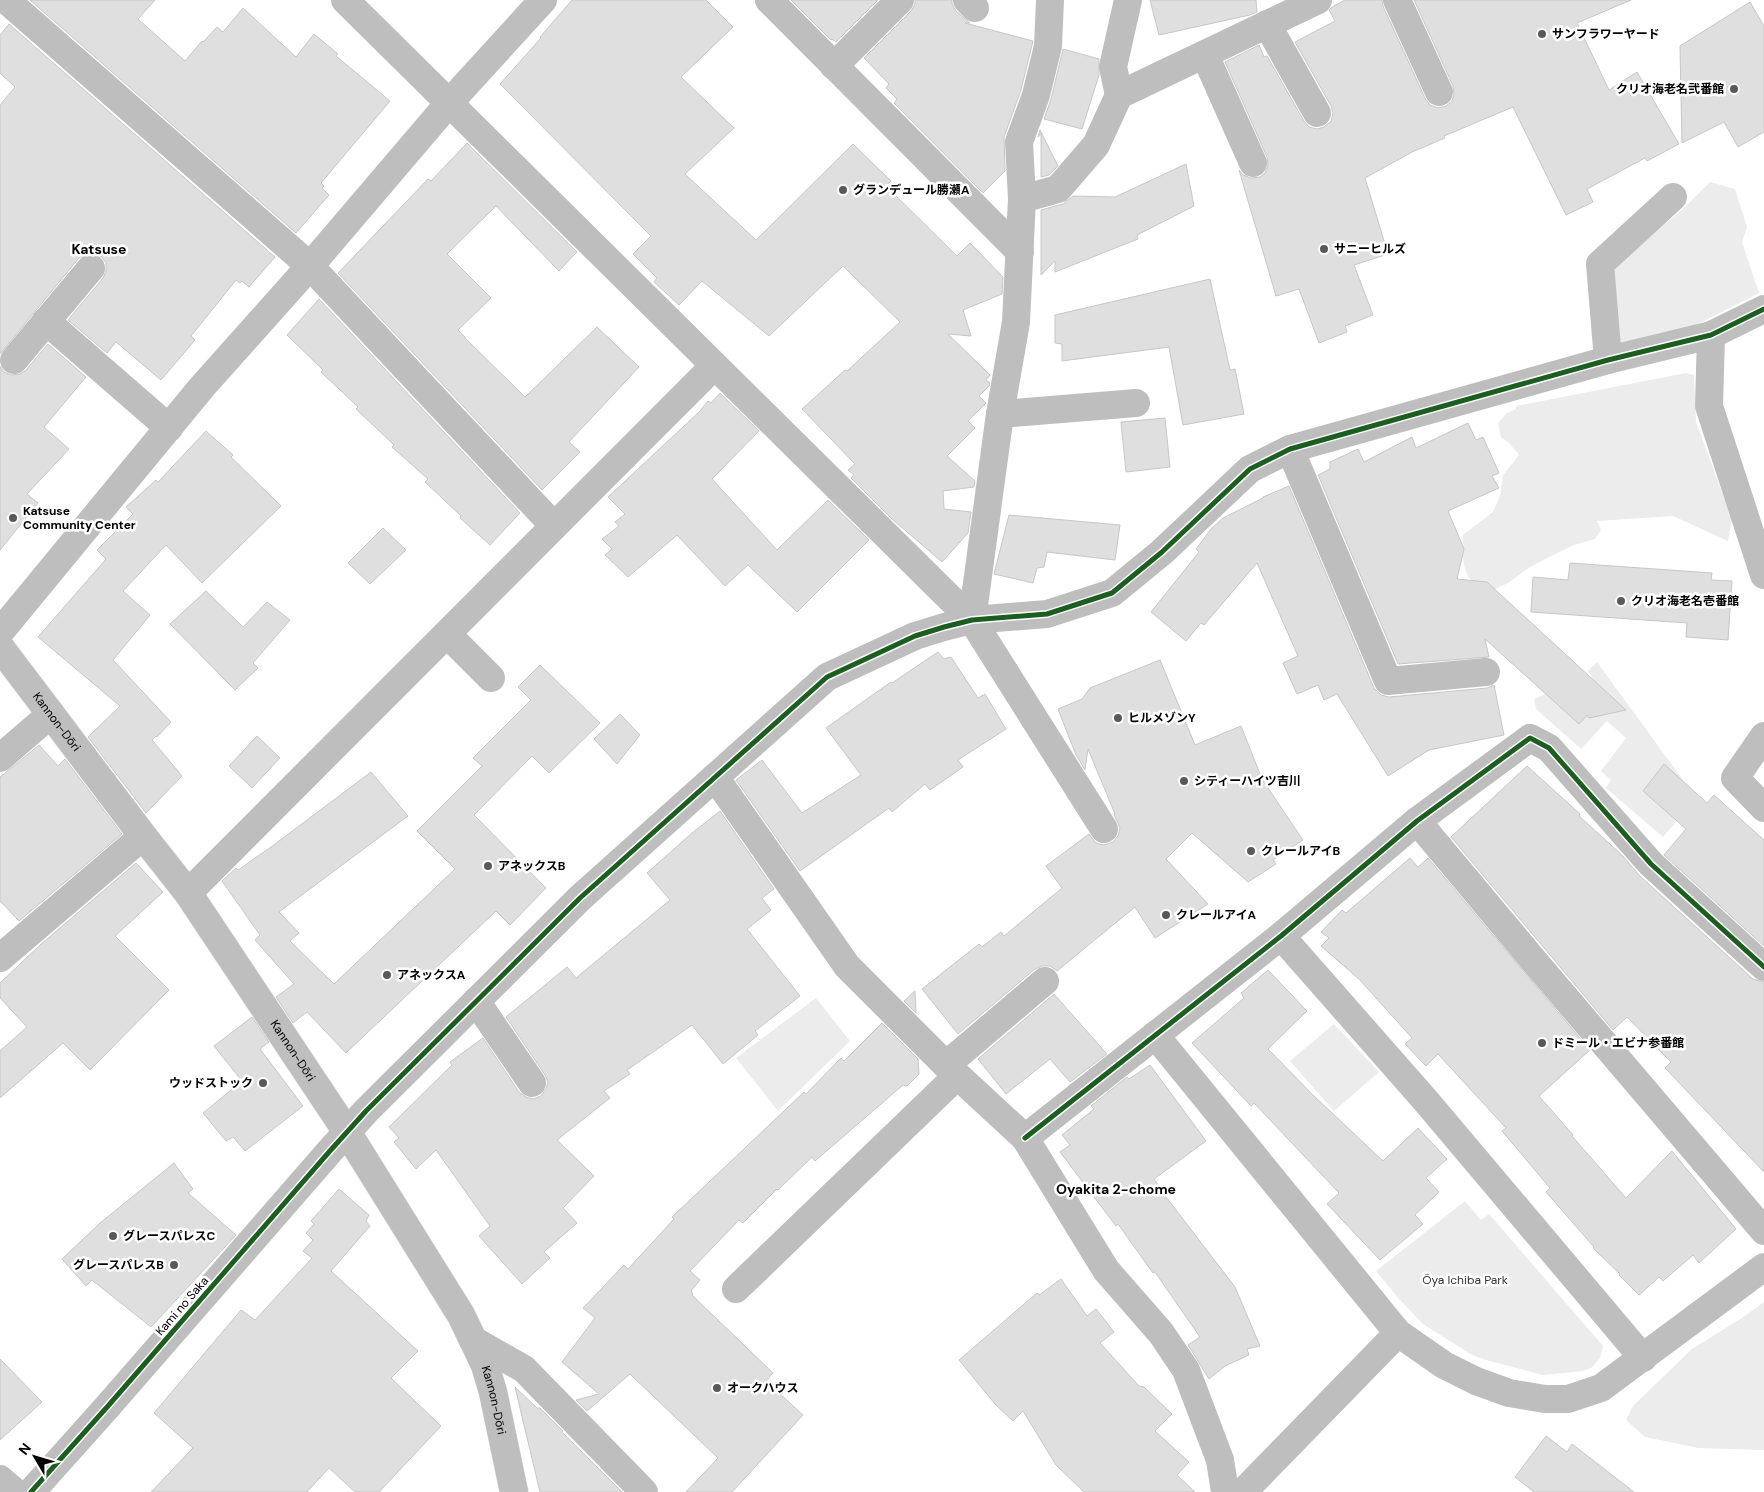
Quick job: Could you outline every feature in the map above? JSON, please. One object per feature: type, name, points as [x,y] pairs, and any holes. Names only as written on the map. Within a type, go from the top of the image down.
[{"type":"street","points":[[6,0],[310,266],[554,526]]},
{"type":"street","points":[[345,0],[972,620],[1104,829]]},
{"type":"street","points":[[0,632],[202,387],[310,266],[449,103],[543,0]]},
{"type":"street","points":[[769,0],[1020,252]]},
{"type":"street","points":[[834,66],[900,0]]},
{"type":"street","points":[[972,620],[1000,414],[1016,322],[1022,199],[1019,142],[1036,95],[1048,46],[1050,0]]},
{"type":"street","points":[[1022,199],[1058,189],[1096,145],[1119,95],[1113,67],[1128,0]]},
{"type":"street","points":[[1397,0],[1439,92]]},
{"type":"street","points":[[1119,95],[1205,55],[1267,24],[1303,3]]},
{"type":"street","points":[[1267,24],[1317,113]]},
{"type":"street","points":[[1205,55],[1253,163]]},
{"type":"street","points":[[1608,360],[1600,264],[1673,197]]},
{"type":"street","points":[[14,360],[91,268]]},
{"type":"street","name":"Kami no Saka","points":[[31,1492],[347,1132],[580,898],[827,677],[916,636],[972,620],[1047,614],[1112,593],[1162,552],[1250,469],[1290,450],[1608,360],[1711,335],[1764,309]]},
{"type":"street","points":[[46,321],[169,428]]},
{"type":"street","points":[[1711,335],[1709,406],[1764,576]]},
{"type":"street","points":[[188,893],[714,366]]},
{"type":"street","points":[[1000,414],[1136,403]]},
{"type":"street","points":[[1290,450],[1388,680],[1486,672]]},
{"type":"street","points":[[446,634],[491,678]]},
{"type":"street","name":"Kannon-Dōri","points":[[0,647],[188,893],[347,1132],[461,1315],[485,1365],[493,1392],[514,1492]]},
{"type":"street","points":[[0,758],[51,714]]},
{"type":"street","points":[[1764,736],[1736,778],[1764,808]]},
{"type":"street","points":[[1025,1138],[1281,936],[1417,821],[1530,738],[1549,748],[1651,864],[1764,967]]},
{"type":"street","points":[[715,777],[847,966],[951,1070],[1025,1138],[1106,1270],[1161,1333],[1186,1370],[1220,1460],[1225,1492]]},
{"type":"street","points":[[1417,821],[1764,1231]]},
{"type":"street","points":[[0,958],[143,836]]},
{"type":"street","points":[[1281,936],[1426,1101],[1644,1358]]},
{"type":"street","points":[[736,1289],[951,1070],[1045,981]]},
{"type":"street","points":[[476,1001],[532,1083]]},
{"type":"street","points":[[1155,1035],[1398,1333],[1444,1365],[1476,1381],[1509,1393],[1545,1399],[1568,1400],[1601,1388],[1644,1358],[1764,1267]]},
{"type":"street","points":[[1243,1492],[1398,1333]]},
{"type":"street","points":[[473,1340],[524,1369],[644,1492]]},
{"type":"street","points":[[0,1479],[15,1492]]},
{"type":"green space","points":[[1710,182],[1735,189],[1747,227],[1742,242],[1759,293],[1694,326],[1616,345],[1609,260],[1656,231],[1682,210]]},
{"type":"green space","points":[[1686,373],[1694,375],[1696,422],[1732,519],[1728,541],[1673,516],[1597,521],[1601,530],[1595,539],[1574,545],[1553,555],[1530,567],[1508,583],[1493,590],[1472,581],[1465,569],[1463,535],[1493,512],[1500,496],[1503,475],[1519,455],[1501,437],[1498,423],[1507,413],[1516,409],[1516,406]]},
{"type":"green space","points":[[1597,662],[1696,798],[1663,837],[1606,788],[1611,780],[1601,771],[1626,738],[1607,721],[1581,749],[1536,709],[1534,699],[1557,689],[1573,691],[1592,677],[1588,671]]},
{"type":"green space","points":[[816,998],[850,1041],[778,1111],[736,1058]]},
{"type":"green space","points":[[1334,1024],[1379,1072],[1334,1111],[1290,1061]]},
{"type":"green space","name":"Ōya Ichiba Park","points":[[1465,1201],[1481,1220],[1489,1214],[1603,1346],[1600,1358],[1591,1368],[1583,1371],[1543,1375],[1472,1355],[1423,1324],[1376,1271]]},
{"type":"green space","points":[[1764,1302],[1764,1450],[1698,1448],[1645,1437],[1626,1420],[1633,1406],[1692,1349]]},
{"type":"building","points":[[30,0],[155,0],[138,19],[185,61],[217,27],[223,32],[243,8],[296,57],[314,34],[338,54],[336,56],[390,101],[321,183],[324,186],[322,188],[329,195],[296,233]]},
{"type":"building","points":[[572,0],[706,0],[733,27],[681,77],[734,128],[685,174],[756,240],[853,144],[891,181],[886,186],[957,256],[970,243],[1003,277],[1002,294],[963,310],[971,336],[948,334],[990,375],[986,380],[990,383],[979,396],[986,403],[968,421],[975,428],[947,456],[975,481],[974,487],[943,491],[944,509],[971,512],[968,533],[942,562],[892,519],[851,478],[854,475],[848,470],[855,464],[802,409],[900,322],[843,266],[769,336],[702,281],[679,305],[654,282],[657,278],[633,254],[651,236],[500,84]]},
{"type":"building","points":[[791,0],[878,0],[836,42],[831,40]]},
{"type":"building","points":[[915,0],[952,0],[956,11],[970,23],[965,23],[1033,41],[1021,90],[1004,137],[1005,171],[983,193],[894,103],[897,99],[886,88],[889,84],[864,58],[911,11]]},
{"type":"building","points":[[1150,0],[1256,0],[1257,12],[1159,35]]},
{"type":"building","points":[[1345,0],[1382,0],[1425,98],[1430,105],[1438,108],[1446,106],[1452,101],[1454,94],[1453,86],[1414,0],[1631,0],[1577,23],[1609,90],[1637,72],[1679,144],[1647,161],[1645,158],[1587,189],[1593,202],[1566,215],[1513,107],[1444,136],[1445,138],[1412,152],[1365,178],[1388,254],[1354,265],[1373,315],[1345,326],[1347,332],[1319,343],[1299,289],[1276,296],[1239,170],[1243,175],[1251,178],[1260,177],[1265,173],[1268,165],[1267,157],[1225,62],[1259,45],[1264,57],[1267,56],[1304,121],[1309,127],[1317,129],[1324,127],[1331,121],[1333,113],[1331,106],[1295,42],[1335,21],[1329,10]]},
{"type":"building","name":"クリオ海老名弐番館","points":[[1750,2],[1764,26],[1764,132],[1738,147],[1724,122],[1682,143],[1680,46]]},
{"type":"building","points":[[9,24],[275,257],[249,287],[242,281],[240,283],[236,280],[191,336],[195,340],[161,380],[116,342],[107,353],[68,320],[103,278],[106,271],[106,263],[101,256],[93,253],[85,254],[79,258],[0,354],[0,105],[15,87],[0,73],[0,35]]},
{"type":"building","points":[[1063,49],[1099,59],[1099,75],[1082,129],[1044,119],[1051,99]]},
{"type":"building","points":[[1040,130],[1058,166],[1049,175],[1041,177],[1041,133],[1038,137]]},
{"type":"building","points":[[467,143],[577,252],[559,271],[496,206],[447,254],[491,298],[458,330],[525,397],[597,327],[639,367],[569,442],[580,452],[542,490],[338,273],[428,179],[431,181]]},
{"type":"building","points":[[1186,164],[1194,206],[1137,235],[1138,239],[1055,272],[1055,261],[1041,275],[1041,210],[1063,204],[1073,196],[1115,197]]},
{"type":"building","points":[[1210,279],[1230,370],[1235,369],[1244,414],[1183,425],[1169,347],[1062,361],[1062,344],[1055,343],[1055,315]]},
{"type":"building","points":[[319,299],[520,513],[490,545],[425,482],[428,479],[392,447],[394,445],[356,409],[358,407],[321,372],[323,370],[287,335]]},
{"type":"building","points":[[48,344],[86,377],[44,427],[69,449],[27,494],[38,503],[0,550],[0,366],[4,372],[11,375],[20,374],[26,370]]},
{"type":"building","points":[[720,393],[759,431],[712,479],[777,550],[828,500],[869,540],[797,612],[748,565],[725,586],[677,535],[628,577],[605,555],[612,549],[602,539],[619,526],[615,522],[625,514],[608,497],[699,412],[708,401],[711,403]]},
{"type":"building","points":[[1165,418],[1170,467],[1126,472],[1121,422]]},
{"type":"building","points":[[1468,423],[1476,440],[1483,437],[1499,473],[1492,476],[1499,488],[1448,511],[1464,549],[1457,579],[1487,582],[1626,710],[1589,718],[1587,715],[1579,724],[1485,639],[1489,657],[1398,664],[1318,475],[1330,469],[1330,462],[1358,449],[1364,462],[1412,437],[1416,448]]},
{"type":"building","points":[[206,431],[233,455],[231,457],[281,506],[202,583],[166,545],[123,591],[150,615],[113,660],[171,722],[152,740],[182,776],[146,813],[88,737],[120,706],[38,637],[106,559],[97,550],[133,514],[126,507],[156,480],[158,482]]},
{"type":"building","points":[[1289,486],[1374,688],[1381,695],[1389,697],[1487,688],[1494,685],[1504,735],[1429,750],[1388,776],[1337,694],[1324,700],[1318,685],[1297,694],[1283,663],[1298,656],[1257,563],[1204,625],[1201,623],[1186,641],[1151,612],[1199,552],[1196,549],[1211,529],[1223,518]]},
{"type":"building","points":[[1009,515],[1120,525],[1115,560],[1047,552],[1044,567],[1037,568],[1033,583],[994,574]]},
{"type":"building","points":[[383,528],[406,550],[370,584],[348,563]]},
{"type":"building","name":"クリオ海老名壱番館","points":[[1570,563],[1712,573],[1711,580],[1732,581],[1728,640],[1686,637],[1687,623],[1531,612],[1533,577],[1568,580]]},
{"type":"building","points":[[206,591],[243,627],[267,602],[290,620],[253,663],[258,668],[235,690],[170,624]]},
{"type":"building","points":[[938,652],[944,659],[951,657],[978,698],[985,694],[1006,729],[958,760],[963,767],[930,790],[925,784],[892,812],[889,808],[800,871],[736,780],[762,760],[802,813],[861,775],[826,728],[891,682]]},
{"type":"building","points":[[1160,660],[1195,745],[1241,726],[1262,779],[1303,840],[1273,860],[1276,864],[1248,882],[1192,833],[1166,859],[1208,904],[1155,938],[1135,907],[1057,971],[1050,966],[1042,966],[1035,969],[958,1034],[922,989],[979,944],[982,947],[1001,932],[1004,936],[1062,888],[1046,866],[1089,834],[1096,843],[1104,845],[1113,842],[1118,836],[1120,828],[1088,749],[1085,770],[1076,755],[1058,709],[1082,699],[1090,688]]},
{"type":"building","points":[[540,665],[600,723],[549,773],[532,756],[474,815],[546,888],[510,925],[496,911],[346,1053],[307,1012],[293,1023],[276,997],[294,984],[255,940],[260,935],[222,881],[236,868],[238,870],[271,847],[371,772],[408,816],[279,912],[299,933],[290,941],[334,984],[455,869],[417,831],[482,766],[473,758],[531,700],[518,687]]},
{"type":"building","points":[[620,714],[640,735],[617,764],[594,739]]},
{"type":"building","points":[[257,736],[280,758],[252,788],[229,766]]},
{"type":"building","points":[[39,745],[58,766],[65,759],[122,834],[19,921],[0,901],[0,777]]},
{"type":"building","points":[[1664,764],[1707,803],[1714,795],[1764,840],[1764,946],[1664,855],[1686,829],[1643,791]]},
{"type":"building","points":[[1527,766],[1580,814],[1579,816],[1622,855],[1640,876],[1753,979],[1764,982],[1764,1172],[1665,1068],[1671,1062],[1627,1017],[1613,1030],[1451,837]]},
{"type":"building","points":[[720,811],[774,889],[762,898],[771,910],[747,929],[800,996],[755,1031],[758,1035],[723,1064],[692,1025],[627,1070],[630,1074],[604,1091],[610,1098],[557,1140],[594,1176],[563,1208],[577,1223],[544,1252],[550,1258],[522,1284],[479,1236],[490,1226],[436,1150],[416,1169],[394,1142],[399,1138],[389,1127],[452,1065],[450,1062],[483,1038],[519,1092],[533,1099],[541,1096],[548,1082],[545,1075],[506,1017],[567,967],[576,978],[670,900],[647,873]]},
{"type":"building","points":[[1410,858],[1418,867],[1428,858],[1590,1050],[1539,1096],[1626,1198],[1672,1151],[1736,1229],[1699,1263],[1693,1255],[1663,1281],[1659,1277],[1639,1295],[1593,1248],[1546,1192],[1550,1188],[1502,1131],[1506,1128],[1438,1054],[1426,1066],[1405,1044],[1412,1038],[1359,979],[1321,946],[1329,938],[1321,932],[1342,910],[1346,913]]},
{"type":"building","points":[[136,863],[163,892],[115,936],[169,990],[90,1070],[63,1043],[0,1098],[0,1051],[27,1027],[0,998],[0,983],[40,945]]},
{"type":"building","points":[[1268,970],[1307,1011],[1268,1049],[1314,1096],[1383,1161],[1418,1128],[1447,1159],[1426,1178],[1439,1192],[1415,1215],[1423,1224],[1380,1260],[1327,1204],[1339,1193],[1254,1103],[1251,1106],[1192,1043],[1244,998],[1241,993]]},
{"type":"building","points":[[915,991],[916,1013],[904,1001]]},
{"type":"building","points":[[1054,994],[1107,1054],[1070,1082],[1050,1059],[1006,1094],[978,1059]]},
{"type":"building","name":"ウッドストック","points":[[252,1017],[269,1042],[260,1049],[303,1106],[245,1151],[233,1137],[226,1141],[203,1113],[242,1081],[214,1046]]},
{"type":"building","points":[[882,1023],[918,1059],[919,1074],[907,1086],[903,1085],[815,1161],[812,1157],[743,1223],[739,1220],[690,1271],[700,1280],[691,1291],[692,1295],[773,1373],[766,1381],[803,1415],[732,1492],[686,1492],[718,1458],[630,1374],[587,1411],[576,1400],[599,1394],[562,1362],[595,1318],[583,1308],[624,1265],[628,1269],[674,1219],[672,1217],[804,1092],[806,1094],[841,1058],[844,1061]]},
{"type":"building","points":[[1150,1065],[1206,1141],[1154,1179],[1235,1287],[1260,1346],[1247,1349],[1249,1355],[1225,1366],[1209,1379],[1188,1345],[1200,1337],[1155,1272],[1153,1273],[1118,1224],[1116,1226],[1060,1152],[1070,1145],[1062,1135],[1094,1109],[1091,1106],[1127,1077],[1129,1079]]},
{"type":"building","points":[[174,1163],[193,1189],[188,1193],[236,1235],[151,1327],[92,1280],[86,1286],[62,1259],[100,1223]]},
{"type":"building","points":[[339,1189],[369,1215],[366,1221],[370,1226],[331,1271],[418,1351],[391,1378],[441,1426],[379,1492],[355,1492],[329,1468],[307,1492],[151,1492],[193,1448],[154,1413],[241,1310],[255,1320],[312,1258],[303,1251],[313,1240],[306,1233],[314,1224],[311,1221]]},
{"type":"building","points":[[1061,1279],[1087,1316],[1096,1309],[1114,1332],[1100,1343],[1139,1386],[1144,1387],[1172,1414],[1155,1431],[1189,1462],[1177,1475],[1195,1492],[1084,1492],[1056,1465],[1023,1411],[1013,1421],[995,1404],[959,1360],[1037,1293],[1039,1295]]},
{"type":"building","points":[[0,1359],[42,1402],[0,1440]]},
{"type":"building","points":[[515,1387],[537,1408],[540,1408],[622,1492],[540,1492]]},
{"type":"building","points":[[1546,1436],[1567,1452],[1572,1444],[1634,1492],[1534,1492],[1515,1477]]},
{"type":"cycle path","points":[[31,1492],[366,1111],[580,898],[827,677],[915,636],[944,627],[972,620],[1047,614],[1112,593],[1162,552],[1250,469],[1290,449],[1608,360],[1711,335],[1764,309]]},
{"type":"cycle path","points":[[1025,1138],[1281,936],[1417,821],[1530,738],[1549,748],[1651,864],[1764,967]]},
{"type":"place","name":"サンフラワーヤード","points":[[1542,34]]},
{"type":"place","name":"クリオ海老名弐番館","points":[[1734,89]]},
{"type":"place","name":"グランデュール勝瀬A","points":[[843,190]]},
{"type":"place","name":"サニーヒルズ","points":[[1324,249]]},
{"type":"place","name":"Katsuse Community Center","points":[[13,518]]},
{"type":"place","name":"クリオ海老名壱番館","points":[[1621,601]]},
{"type":"place","name":"ヒルメゾンY","points":[[1118,718]]},
{"type":"place","name":"シティーハイツ吉川","points":[[1184,781]]},
{"type":"place","name":"クレールアイB","points":[[1251,851]]},
{"type":"place","name":"アネックスB","points":[[488,866]]},
{"type":"place","name":"クレールアイA","points":[[1166,915]]},
{"type":"place","name":"アネックスA","points":[[387,975]]},
{"type":"place","name":"ドミール・エビナ参番館","points":[[1542,1043]]},
{"type":"place","name":"ウッドストック","points":[[263,1083]]},
{"type":"place","name":"グレースパレスC","points":[[113,1236]]},
{"type":"place","name":"グレースパレスB","points":[[174,1265]]},
{"type":"place","name":"オークハウス","points":[[717,1388]]},
{"type":"district","name":"Katsuse","points":[[99,249]]},
{"type":"district","name":"Oyakita 2-chome","points":[[1116,1189]]}]
